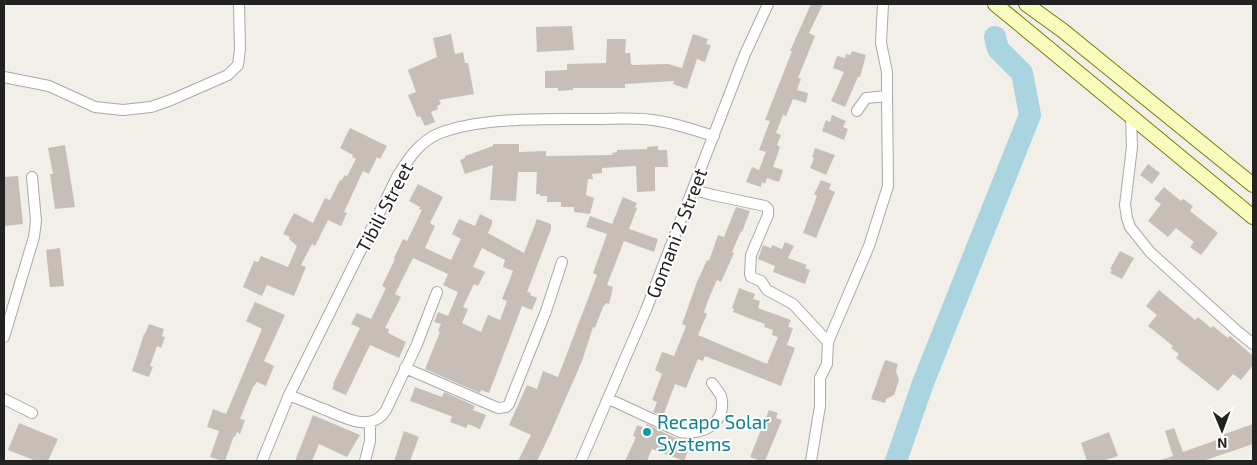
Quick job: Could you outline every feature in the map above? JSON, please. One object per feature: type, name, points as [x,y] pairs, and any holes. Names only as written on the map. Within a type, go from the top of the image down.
[{"type":"main road","points":[[995,4],[1253,217]]},
{"type":"main road","points":[[1026,4],[1062,30]]},
{"type":"main road","points":[[1032,4],[1253,185]]},
{"type":"street","points":[[4,77],[49,86],[95,107],[122,110],[151,107],[228,75],[238,65],[240,49],[239,4]]},
{"type":"street","name":"Gomani 2 Street","points":[[581,461],[646,310],[745,54],[768,4]]},
{"type":"street","points":[[810,461],[820,406],[820,378],[827,364],[828,342],[869,246],[888,186],[886,72],[881,43],[883,4]]},
{"type":"street","points":[[857,111],[866,98],[887,96]]},
{"type":"street","points":[[1131,116],[1132,147],[1126,186],[1127,218],[1130,227],[1150,252],[1253,344]]},
{"type":"street","name":"Tibili Street","points":[[262,461],[289,395],[398,175],[415,150],[424,142],[439,133],[463,127],[504,121],[564,119],[657,121],[714,136]]},
{"type":"street","points":[[4,338],[34,237],[36,221],[32,177]]},
{"type":"street","points":[[694,190],[713,196],[765,206],[768,209],[768,215],[751,254],[751,278],[761,281],[766,290],[793,304],[828,342]]},
{"type":"street","points":[[405,368],[498,408],[506,407],[510,404],[546,311],[562,262]]},
{"type":"street","points":[[289,395],[352,421],[370,422],[383,415],[437,292]]},
{"type":"street","points":[[609,399],[680,432],[704,431],[715,423],[722,409],[720,395],[712,383]]},
{"type":"street","points":[[4,399],[32,414]]},
{"type":"street","points":[[364,461],[370,441],[370,422]]},
{"type":"building","points":[[811,4],[823,4],[809,33],[815,36],[798,78],[801,79],[797,90],[808,93],[806,103],[793,99],[786,116],[783,115],[776,133],[781,135],[777,145],[780,147],[773,167],[783,170],[779,182],[767,178],[765,184],[762,182],[761,187],[746,182],[752,167],[759,170],[766,152],[759,150],[770,121],[765,120],[792,51],[790,51]]},
{"type":"building","points":[[572,26],[574,50],[537,52],[536,27]]},
{"type":"building","points":[[451,34],[455,54],[463,52],[465,63],[468,63],[474,94],[439,100],[441,104],[437,106],[438,109],[431,112],[435,122],[425,126],[420,116],[417,117],[408,95],[416,92],[408,70],[437,57],[433,38]]},
{"type":"building","points":[[693,34],[708,39],[706,44],[711,45],[705,62],[697,59],[687,89],[673,84],[674,81],[625,84],[625,88],[573,88],[573,90],[558,91],[558,88],[545,88],[545,71],[567,70],[567,64],[606,63],[607,39],[626,39],[625,53],[630,53],[632,65],[668,64],[682,68]]},
{"type":"building","points":[[852,51],[866,55],[860,77],[858,77],[845,107],[831,101],[844,72],[833,68],[837,56],[845,58],[846,54],[850,55]]},
{"type":"building","points":[[832,115],[846,121],[843,127],[848,129],[844,140],[822,131],[826,120],[830,122]]},
{"type":"building","points":[[350,128],[387,146],[380,159],[377,157],[369,174],[363,171],[344,212],[347,213],[341,226],[328,220],[315,246],[312,244],[301,265],[306,267],[294,296],[267,285],[262,296],[243,287],[254,261],[258,262],[261,256],[288,267],[297,246],[289,239],[290,237],[283,234],[294,213],[313,223],[325,198],[330,200],[340,180],[345,175],[347,176],[356,159],[352,157],[353,155],[340,148]]},
{"type":"building","points":[[493,144],[519,144],[519,152],[546,151],[546,156],[613,155],[612,153],[617,152],[617,150],[647,149],[647,147],[658,146],[658,150],[667,150],[668,167],[655,167],[655,191],[637,192],[636,166],[602,168],[602,173],[592,174],[593,179],[588,179],[586,195],[594,198],[590,214],[574,212],[574,207],[561,207],[561,202],[547,202],[547,196],[536,194],[537,172],[518,172],[516,201],[490,200],[493,165],[465,174],[460,160],[465,158],[465,156],[493,146]]},
{"type":"building","points":[[65,145],[75,207],[55,209],[50,174],[53,174],[48,148]]},
{"type":"building","points":[[815,148],[835,155],[826,175],[810,168]]},
{"type":"building","points":[[1148,164],[1160,173],[1152,184],[1140,175]]},
{"type":"building","points":[[18,176],[23,224],[4,226],[4,177]]},
{"type":"building","points":[[821,180],[831,184],[829,189],[835,192],[816,238],[803,233],[817,196],[814,194]]},
{"type":"building","points":[[418,184],[443,197],[430,223],[435,226],[425,248],[451,260],[461,239],[452,234],[459,219],[475,226],[480,214],[492,220],[488,233],[524,253],[537,219],[551,224],[551,229],[527,292],[537,298],[532,310],[522,306],[489,393],[481,390],[480,393],[425,369],[440,332],[438,331],[441,324],[434,322],[438,312],[448,316],[458,292],[443,285],[448,274],[413,258],[395,294],[401,297],[385,328],[389,329],[388,333],[406,342],[399,358],[370,345],[346,395],[332,389],[360,328],[351,324],[357,313],[371,319],[386,288],[382,286],[394,258],[403,239],[407,241],[422,210],[409,201]],"holes":[[[482,248],[505,260],[503,267],[513,271],[502,299],[507,301],[500,320],[488,315],[481,332],[462,323],[468,309],[463,307],[474,284],[478,286],[485,272],[473,267]]]},
{"type":"building","points":[[1164,187],[1181,201],[1183,199],[1193,206],[1190,211],[1218,233],[1201,255],[1190,247],[1194,242],[1176,228],[1168,237],[1148,221],[1161,204],[1154,199]]},
{"type":"building","points":[[623,197],[637,203],[629,229],[658,239],[654,252],[624,241],[607,285],[613,287],[609,304],[606,303],[603,307],[595,328],[593,327],[582,361],[551,432],[537,461],[518,461],[531,435],[509,425],[527,385],[537,389],[543,371],[558,377],[597,275],[593,273],[607,234],[586,227],[590,216],[612,224]]},
{"type":"building","points":[[736,207],[750,211],[721,282],[717,280],[709,298],[704,312],[707,314],[698,335],[767,364],[778,337],[772,335],[773,330],[764,327],[765,324],[733,312],[734,309],[732,308],[739,288],[755,294],[753,299],[760,301],[758,308],[791,320],[788,327],[793,328],[787,345],[795,348],[781,386],[705,356],[703,361],[698,359],[686,388],[675,384],[663,416],[653,412],[657,402],[652,400],[662,374],[655,370],[662,352],[674,356],[686,326],[682,324],[697,282],[707,260],[709,261],[718,235],[724,237]]},
{"type":"building","points":[[785,242],[794,246],[788,258],[807,265],[805,268],[810,270],[805,284],[773,272],[775,266],[758,259],[763,245],[771,248],[772,245],[782,249]]},
{"type":"building","points":[[60,248],[64,286],[50,287],[46,250]]},
{"type":"building","points":[[1120,251],[1134,258],[1122,279],[1110,273],[1112,270],[1110,269]]},
{"type":"building","points":[[1159,290],[1195,320],[1198,317],[1211,328],[1213,326],[1228,338],[1230,336],[1253,356],[1253,365],[1241,380],[1233,374],[1218,391],[1176,358],[1179,354],[1171,348],[1173,346],[1148,326],[1157,315],[1146,306]]},
{"type":"building","points":[[255,302],[285,315],[264,361],[274,366],[266,386],[257,382],[253,387],[240,419],[245,420],[240,434],[237,432],[234,436],[225,461],[223,461],[210,457],[219,431],[207,427],[213,409],[226,414],[262,329],[246,321]]},
{"type":"building","points":[[149,324],[164,329],[162,336],[165,337],[161,348],[157,346],[150,366],[153,367],[149,377],[132,371]]},
{"type":"building","points":[[885,360],[898,364],[896,371],[899,380],[894,395],[886,399],[885,403],[871,399]]},
{"type":"building","points":[[415,387],[442,397],[444,392],[475,406],[473,410],[486,415],[480,429],[468,424],[466,428],[450,422],[451,416],[410,401]]},
{"type":"building","points":[[769,410],[778,413],[776,418],[782,420],[765,461],[761,461],[750,457]]},
{"type":"building","points":[[313,415],[360,435],[347,457],[319,444],[312,461],[295,461]]},
{"type":"building","points":[[19,423],[58,439],[48,461],[36,461],[8,450]]},
{"type":"building","points":[[647,424],[691,444],[684,461],[652,449],[647,461],[625,461],[636,437],[633,436],[637,425],[645,428]]},
{"type":"building","points":[[1253,424],[1253,444],[1203,461],[1161,460],[1173,456],[1165,431],[1174,428],[1183,452],[1217,440],[1216,437]]},
{"type":"building","points":[[404,431],[419,437],[410,461],[394,461]]},
{"type":"building","points":[[1109,432],[1118,456],[1102,461],[1087,461],[1081,443]]},
{"type":"waterway","points":[[896,461],[923,383],[1030,115],[1022,73],[998,49],[995,37]]},
{"type":"place","name":"Recapo Solar Systems","points":[[647,432]]}]
